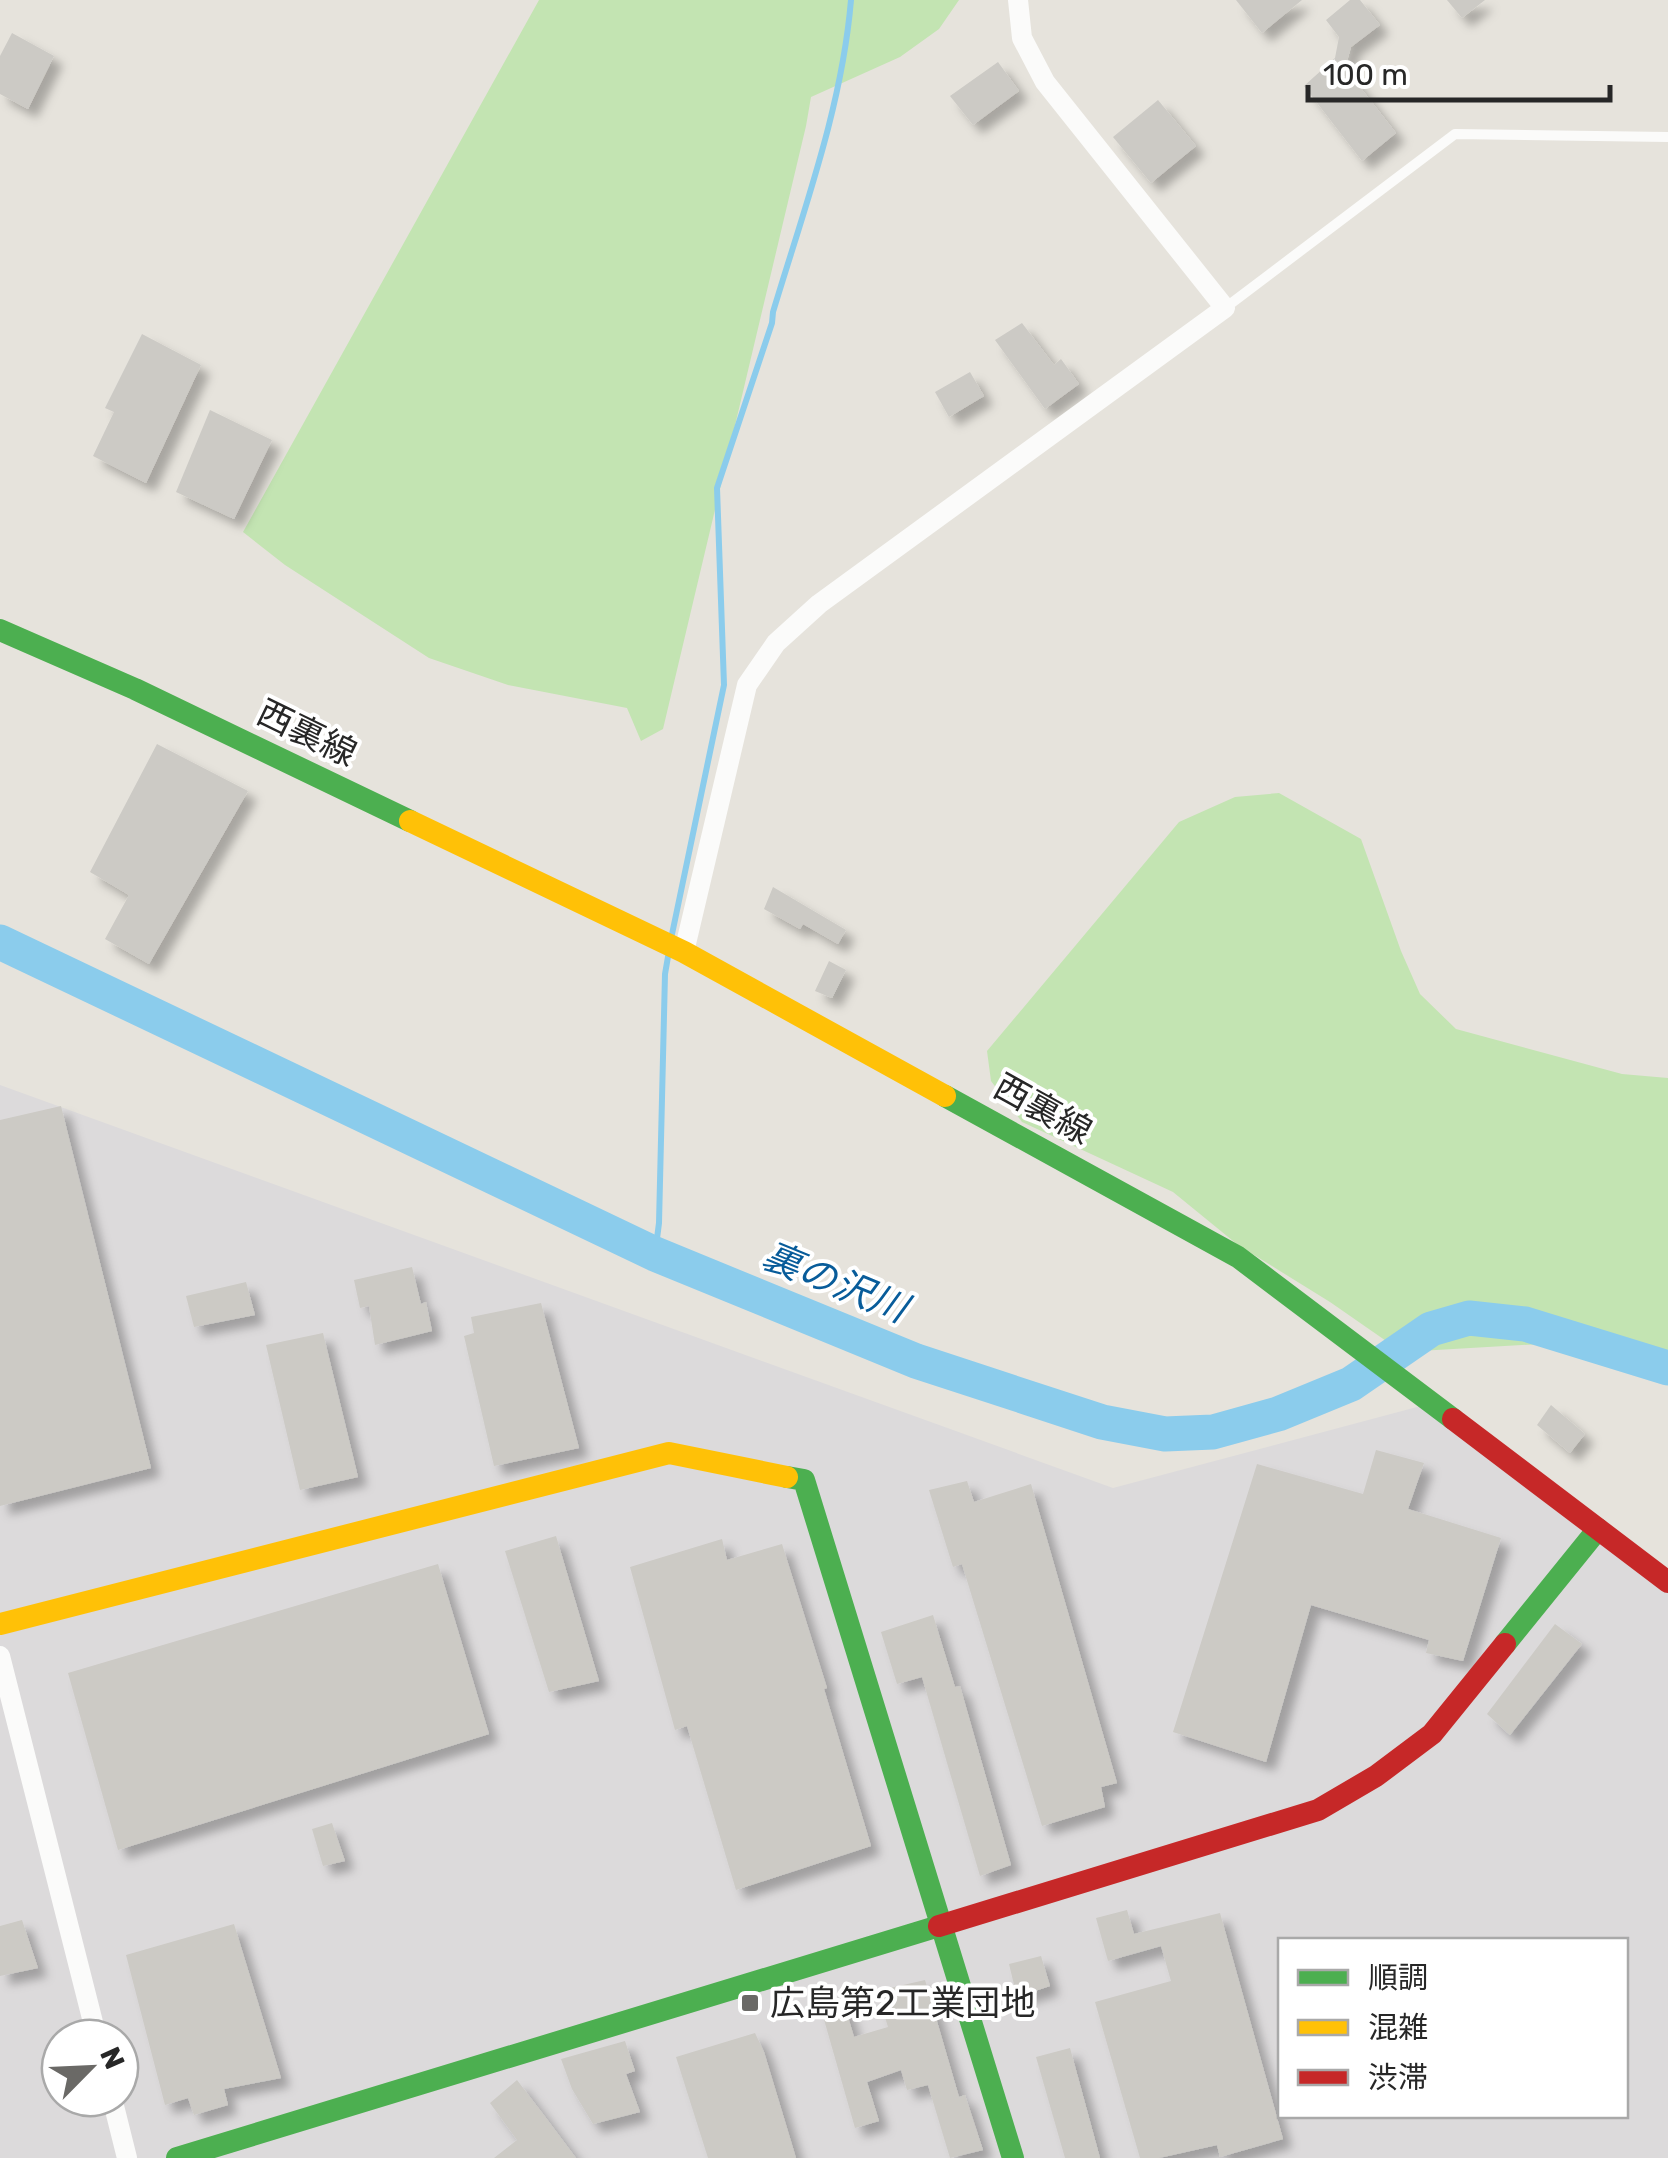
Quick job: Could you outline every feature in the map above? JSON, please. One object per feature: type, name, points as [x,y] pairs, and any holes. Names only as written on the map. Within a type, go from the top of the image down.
[{"type":"street","points":[[684,952],[747,686],[776,644],[819,604],[1224,308],[1045,82],[1022,38],[1018,0]]},
{"type":"street","name":"西裏線","points":[[0,630],[135,689],[684,952],[1238,1257],[1598,1529]]},
{"type":"street","points":[[0,1624],[669,1453],[804,1480],[1013,2158]]},
{"type":"street","points":[[177,2158],[1318,1810],[1376,1776],[1432,1734],[1598,1529],[1668,1582]]},
{"type":"street","points":[[0,1656],[92,2018]]},
{"type":"street","points":[[117,2118],[127,2158]]},
{"type":"lane","points":[[1224,308],[1455,134],[1668,137]]},
{"type":"shaded area","points":[[0,1085],[1113,1488],[1432,1403],[1668,1583],[1668,2158],[0,2158]]},
{"type":"green space","points":[[539,0],[959,0],[939,29],[900,57],[811,97],[663,729],[641,741],[627,708],[508,685],[429,658],[285,565],[243,532]]},
{"type":"green space","points":[[1279,793],[1361,839],[1420,994],[1456,1029],[1622,1074],[1668,1078],[1668,1373],[1540,1344],[1402,1352],[1238,1245],[1173,1192],[1022,1122],[991,1081],[987,1051],[1179,822],[1235,797]]},
{"type":"building","points":[[1236,0],[1302,0],[1262,33]]},
{"type":"building","points":[[1350,0],[1360,0],[1380,25],[1351,47],[1345,68],[1396,133],[1362,161],[1304,86],[1335,58],[1339,37],[1326,20]]},
{"type":"building","points":[[1447,0],[1485,0],[1462,18]]},
{"type":"building","points":[[12,33],[54,56],[28,109],[0,94],[0,56]]},
{"type":"building","points":[[998,62],[1019,91],[973,125],[950,96]]},
{"type":"building","points":[[1158,100],[1196,146],[1151,183],[1113,137]]},
{"type":"building","points":[[1022,323],[1054,365],[1061,359],[1079,384],[1045,409],[995,340]]},
{"type":"building","points":[[142,334],[201,365],[146,483],[93,456],[114,412],[105,408]]},
{"type":"building","points":[[970,372],[984,396],[949,417],[935,392]]},
{"type":"building","points":[[210,410],[272,440],[234,519],[176,492]]},
{"type":"building","points":[[157,744],[248,791],[149,964],[105,939],[129,895],[90,872]]},
{"type":"building","points":[[773,887],[846,930],[838,944],[803,924],[800,929],[764,909]]},
{"type":"building","points":[[829,961],[846,970],[832,998],[815,991]]},
{"type":"building","points":[[61,1106],[151,1468],[0,1506],[0,1120]]},
{"type":"building","points":[[412,1267],[432,1331],[375,1345],[369,1306],[360,1308],[354,1280]]},
{"type":"building","points":[[246,1282],[255,1315],[194,1327],[186,1296]]},
{"type":"building","points":[[541,1303],[579,1448],[494,1466],[464,1336],[474,1333],[471,1317]]},
{"type":"building","points":[[323,1333],[358,1477],[300,1490],[266,1345]]},
{"type":"building","points":[[1551,1405],[1585,1434],[1570,1453],[1537,1425]]},
{"type":"building","points":[[1376,1450],[1424,1463],[1408,1509],[1501,1538],[1463,1661],[1426,1653],[1429,1640],[1311,1605],[1266,1762],[1173,1732],[1257,1464],[1363,1494]]},
{"type":"building","points":[[967,1481],[974,1502],[1031,1484],[1117,1783],[1101,1787],[1105,1807],[1042,1826],[962,1564],[953,1567],[929,1490]]},
{"type":"building","points":[[556,1536],[599,1681],[549,1692],[505,1551]]},
{"type":"building","points":[[722,1539],[727,1560],[782,1544],[871,1846],[736,1890],[687,1726],[675,1730],[630,1567]]},
{"type":"building","points":[[438,1564],[489,1734],[118,1850],[68,1673]]},
{"type":"building","points":[[933,1615],[955,1687],[960,1686],[1011,1865],[980,1876],[922,1677],[897,1684],[881,1632]]},
{"type":"building","points":[[1555,1624],[1582,1644],[1510,1735],[1487,1714]]},
{"type":"building","points":[[332,1823],[345,1861],[323,1866],[312,1829]]},
{"type":"building","points":[[1127,1910],[1134,1934],[1220,1913],[1283,2139],[1220,2157],[1217,2145],[1159,2158],[1140,2158],[1095,2002],[1171,1981],[1161,1946],[1108,1961],[1096,1918]]},
{"type":"building","points":[[22,1920],[38,1968],[0,1976],[0,1926]]},
{"type":"building","points":[[234,1924],[281,2078],[224,2089],[228,2105],[194,2115],[188,2098],[165,2105],[126,1955]]},
{"type":"building","points":[[1041,1956],[1050,1986],[1017,1997],[1009,1964]]},
{"type":"building","points":[[925,1980],[959,2097],[965,2095],[983,2150],[950,2158],[928,2085],[907,2090],[901,2070],[867,2082],[879,2121],[855,2128],[819,2002],[842,1997],[854,2037],[888,2027],[877,1991]]},
{"type":"building","points":[[755,2033],[796,2158],[708,2158],[676,2057]]},
{"type":"building","points":[[625,2041],[635,2071],[626,2074],[640,2112],[593,2124],[572,2089],[561,2059]]},
{"type":"building","points":[[1070,2048],[1100,2158],[1065,2158],[1036,2057]]},
{"type":"building","points":[[517,2080],[576,2158],[494,2158],[517,2140],[490,2103]]},
{"type":"waterway","points":[[671,939],[724,685],[717,488],[772,323],[820,157],[839,79],[851,0]]},
{"type":"waterway","name":"裏の沢川","points":[[0,942],[655,1254],[916,1361],[1102,1422],[1165,1434],[1213,1432],[1278,1414],[1351,1384],[1431,1329],[1469,1318],[1525,1324],[1668,1368]]},
{"type":"waterway","points":[[655,1254],[669,951]]},
{"type":"traffic: fast","points":[[0,630],[135,689],[410,821]]},
{"type":"traffic: fast","points":[[945,1096],[1238,1257],[1453,1419]]},
{"type":"traffic: fast","points":[[787,1477],[804,1480],[1013,2158]]},
{"type":"traffic: fast","points":[[1505,1644],[1598,1529]]},
{"type":"traffic: fast","points":[[177,2158],[939,1926]]},
{"type":"traffic: slow","points":[[410,821],[684,952],[945,1096]]},
{"type":"traffic: slow","points":[[0,1624],[669,1453],[787,1477]]},
{"type":"traffic: jam","points":[[1453,1419],[1668,1582]]},
{"type":"traffic: jam","points":[[939,1926],[1318,1810],[1376,1776],[1432,1734],[1505,1644]]},
{"type":"place","name":"広島第2工業団地","points":[[750,2003]]}]
